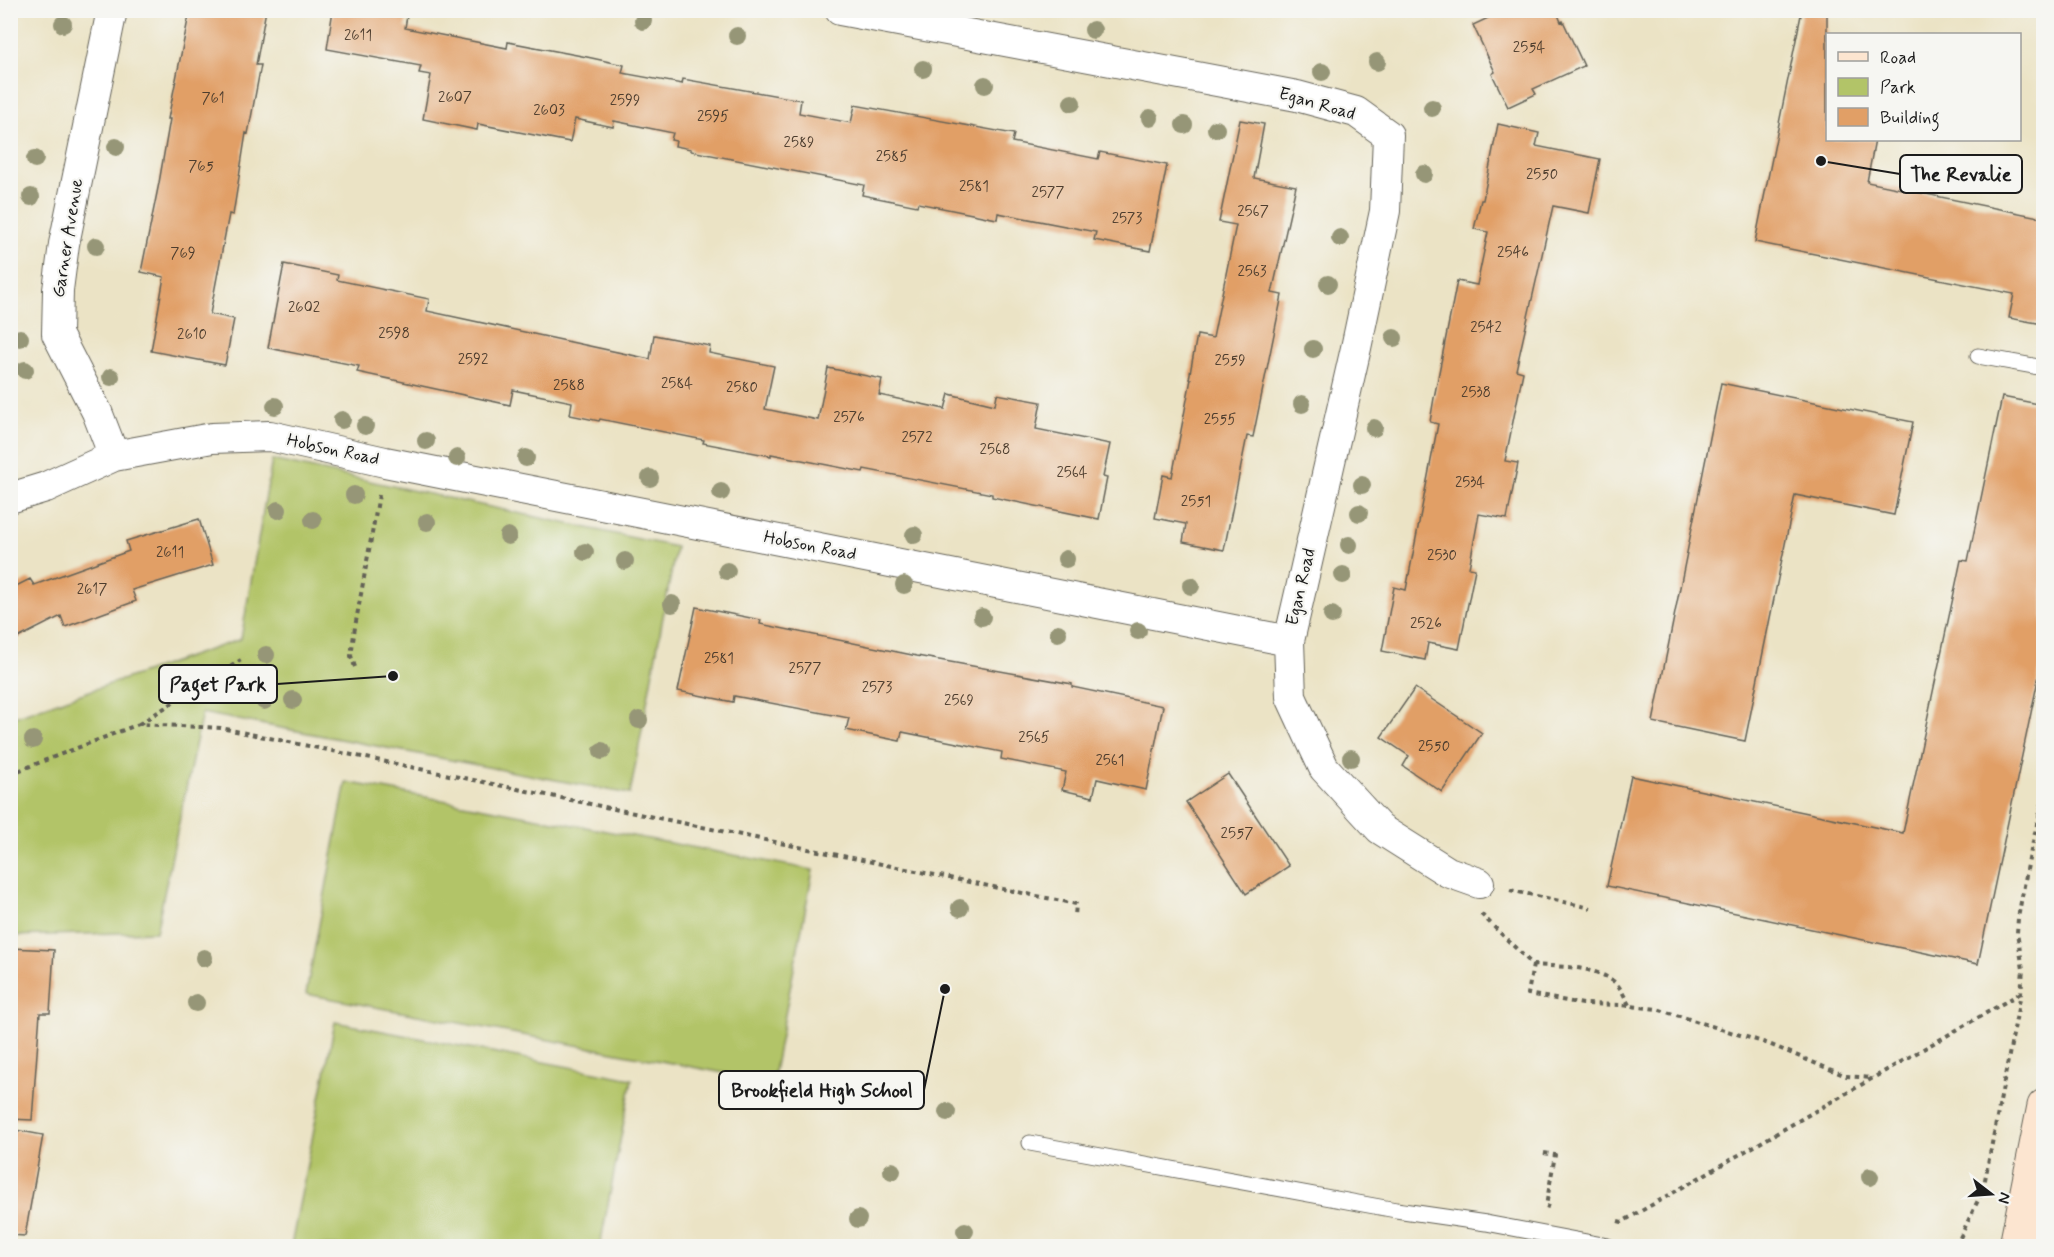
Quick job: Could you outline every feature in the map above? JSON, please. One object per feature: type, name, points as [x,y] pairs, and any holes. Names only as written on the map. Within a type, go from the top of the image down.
[{"type":"main road","points":[[2016,1246],[2043,1106]]},
{"type":"street","name":"Garner Avenue","points":[[112,10],[64,244],[58,290],[57,334],[97,412],[114,456]]},
{"type":"street","name":"Egan Road","points":[[840,10],[1297,96],[1356,112],[1388,135],[1385,211],[1289,641]]},
{"type":"street","name":"Hobson Road","points":[[10,498],[46,487],[114,456],[212,438],[270,436],[385,462],[1289,641]]},
{"type":"street","points":[[1289,641],[1291,697],[1324,768],[1380,829],[1448,872],[1479,883]]},
{"type":"lane","points":[[1978,356],[2043,368]]},
{"type":"lane","points":[[1030,1143],[1608,1246]]},
{"type":"path","points":[[355,667],[351,656],[355,627],[385,462]]},
{"type":"path","points":[[10,774],[139,724],[241,660]]},
{"type":"path","points":[[139,724],[221,728],[1076,904],[1075,916]]},
{"type":"path","points":[[1956,1246],[1983,1190],[2021,993],[2023,969],[2018,918],[2043,794]]},
{"type":"path","points":[[1448,872],[1466,900],[1533,965],[1574,967],[1590,971],[1614,981],[1629,1005]]},
{"type":"path","points":[[1479,883],[1591,908]]},
{"type":"path","points":[[1533,965],[1528,994],[1583,1004],[1629,1005],[1657,1009],[1769,1044],[1846,1076],[1874,1078]]},
{"type":"path","points":[[1612,1220],[1622,1222],[2021,993]]},
{"type":"path","points":[[1544,1153],[1555,1155],[1546,1206],[1559,1209]]},
{"type":"green space","points":[[272,460],[676,547],[630,794],[202,713],[156,932],[11,936],[11,718],[241,639]]},
{"type":"green space","points":[[346,782],[813,870],[772,1082],[306,994]]},
{"type":"green space","points":[[335,1022],[632,1079],[600,1246],[291,1246]]},
{"type":"building","points":[[190,10],[266,10],[256,65],[261,65],[248,134],[246,133],[233,215],[229,214],[210,314],[234,319],[225,365],[151,351],[164,277],[141,272]]},
{"type":"building","points":[[333,10],[408,10],[405,28],[507,48],[508,42],[587,57],[624,65],[622,73],[682,84],[683,79],[801,100],[799,113],[851,123],[855,105],[1014,134],[1012,142],[1098,159],[1100,152],[1167,165],[1150,251],[1094,240],[1096,232],[998,213],[997,219],[918,203],[917,206],[862,195],[864,185],[691,151],[691,149],[675,146],[676,141],[671,140],[673,133],[614,121],[613,127],[575,119],[570,142],[478,124],[477,130],[423,119],[431,75],[419,73],[421,66],[327,49]]},
{"type":"building","points":[[1505,10],[1556,10],[1584,66],[1533,89],[1536,94],[1508,107],[1473,25]]},
{"type":"building","points":[[1802,10],[1827,10],[1826,141],[1875,141],[1867,182],[2043,218],[2043,324],[2009,318],[2014,294],[1755,242]]},
{"type":"building","points":[[1240,120],[1264,124],[1254,178],[1296,186],[1272,293],[1282,295],[1253,437],[1247,436],[1224,550],[1183,542],[1186,524],[1155,518],[1163,475],[1172,477],[1197,335],[1213,338],[1236,225],[1219,222]]},
{"type":"building","points":[[1498,124],[1539,133],[1536,146],[1600,159],[1589,213],[1553,206],[1516,370],[1523,372],[1505,461],[1518,463],[1507,519],[1479,514],[1469,568],[1475,569],[1459,649],[1428,643],[1425,660],[1382,651],[1394,587],[1406,590],[1438,424],[1430,422],[1457,281],[1477,285],[1488,232],[1474,229],[1481,200],[1483,200]]},
{"type":"building","points":[[284,264],[338,275],[337,280],[429,299],[427,311],[650,359],[654,335],[710,346],[709,353],[774,366],[765,409],[818,420],[828,368],[882,379],[879,395],[945,409],[949,394],[995,405],[997,394],[1041,402],[1036,429],[1110,444],[1103,477],[1107,478],[1099,519],[992,497],[992,494],[864,469],[863,472],[771,454],[771,456],[703,443],[704,440],[570,415],[572,402],[513,390],[510,405],[357,372],[359,366],[268,348]]},
{"type":"building","points":[[1721,383],[1913,422],[1894,515],[1795,495],[1745,741],[1653,722]]},
{"type":"building","points":[[2002,397],[2043,405],[2043,656],[1978,964],[1607,886],[1631,776],[1903,833],[1961,560],[1968,561]]},
{"type":"building","points":[[199,519],[213,565],[132,590],[136,601],[65,627],[61,616],[10,642],[10,589],[30,579],[34,585],[129,551],[126,541]]},
{"type":"building","points":[[696,607],[761,620],[760,624],[1072,684],[1072,687],[1163,706],[1146,790],[1097,779],[1093,797],[1062,790],[1066,772],[1001,759],[1002,752],[902,732],[900,741],[846,730],[849,718],[734,696],[733,702],[678,691]]},
{"type":"building","points":[[1415,688],[1482,733],[1442,792],[1403,766],[1409,756],[1381,737]]},
{"type":"building","points":[[1228,774],[1289,866],[1246,894],[1186,802]]},
{"type":"building","points":[[10,948],[54,950],[50,1013],[40,1013],[32,1120],[10,1119]]},
{"type":"building","points":[[10,1129],[43,1135],[25,1236],[10,1235]]},
{"type":"place","name":"The Revalie","points":[[1821,161]]},
{"type":"place","name":"Paget Park","points":[[393,676]]},
{"type":"place","name":"Brookfield High School","points":[[945,989]]}]
